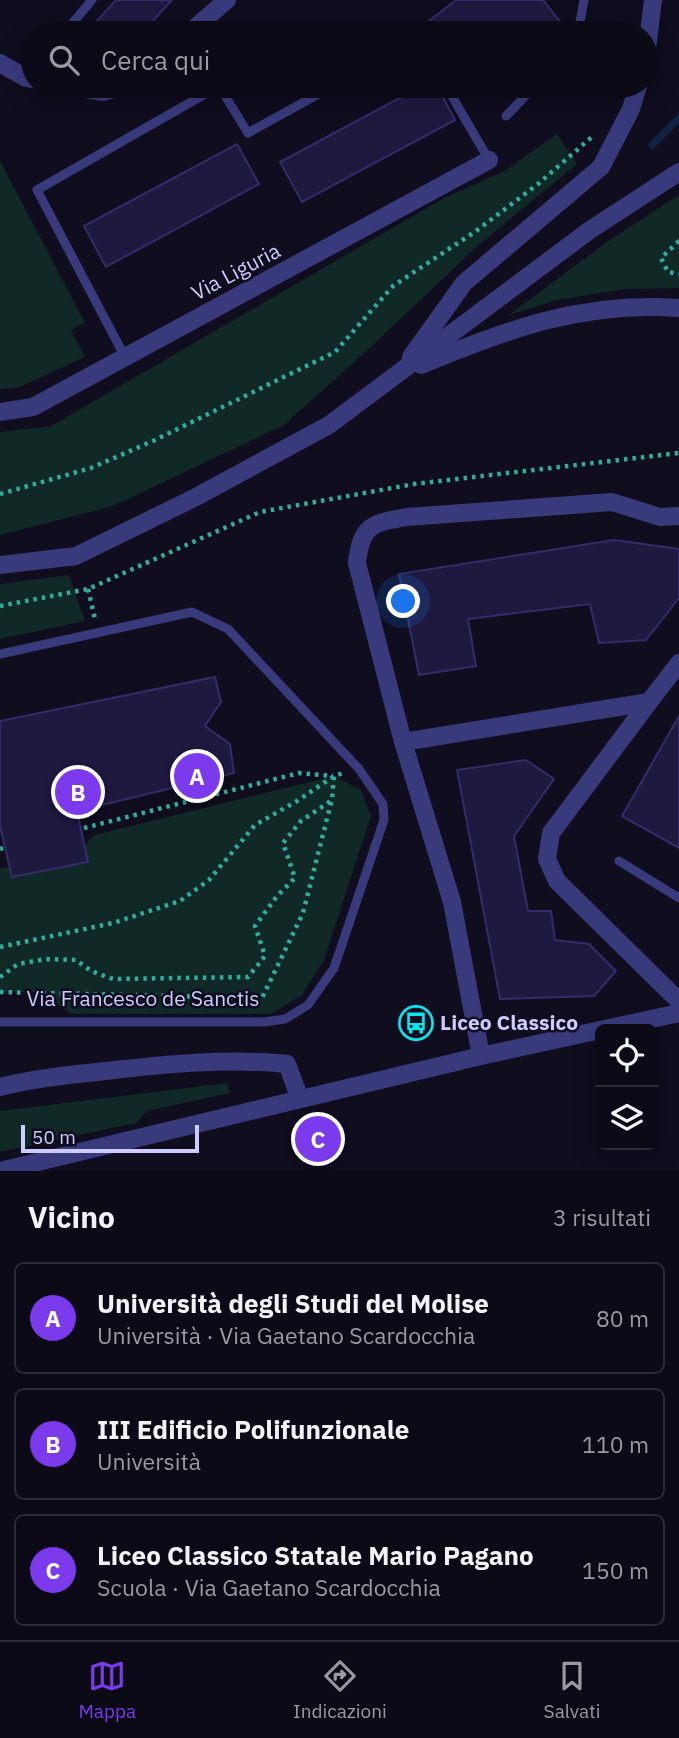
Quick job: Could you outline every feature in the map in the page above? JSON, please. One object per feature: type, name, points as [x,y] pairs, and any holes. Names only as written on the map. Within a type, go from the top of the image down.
[{"type":"street","points":[[203,21],[227,0]]},
{"type":"street","points":[[650,21],[653,0]]},
{"type":"street","points":[[0,63],[21,72]]},
{"type":"street","points":[[399,374],[464,283],[601,167],[634,98]]},
{"type":"street","name":"Via Liguria","points":[[0,412],[33,407],[489,160]]},
{"type":"street","points":[[0,565],[76,556],[196,497],[329,425],[590,230],[679,172]]},
{"type":"street","points":[[399,374],[499,333],[590,309],[679,308]]},
{"type":"street","points":[[481,1056],[452,902],[403,742],[357,563],[359,542],[375,523],[407,517],[612,502],[660,517],[679,516]]},
{"type":"street","points":[[679,663],[551,833],[547,859],[557,881],[679,1001]]},
{"type":"street","points":[[403,742],[649,702]]},
{"type":"street","points":[[629,1024],[679,1013]]},
{"type":"street","points":[[0,1171],[595,1031]]},
{"type":"street","points":[[0,1087],[26,1081],[169,1064],[256,1061],[287,1064],[300,1099]]},
{"type":"lane","points":[[74,21],[92,0]]},
{"type":"lane","points":[[580,21],[584,0]]},
{"type":"lane","points":[[125,357],[37,190],[198,98]]},
{"type":"lane","points":[[226,98],[248,134],[312,98]]},
{"type":"lane","points":[[453,98],[489,160]]},
{"type":"lane","points":[[506,116],[523,98]]},
{"type":"lane","name":"Via Francesco de Sanctis","points":[[0,654],[191,612],[228,629],[359,769],[383,804],[384,820],[334,968],[307,1005],[285,1019],[0,1022]]},
{"type":"lane","points":[[619,861],[679,898]]},
{"type":"path","points":[[0,495],[91,468],[155,440],[335,352],[393,286],[476,231],[538,184],[597,133]]},
{"type":"path","points":[[679,241],[661,258],[668,272],[679,274]]},
{"type":"path","points":[[0,606],[88,589],[260,512],[414,484],[679,453]]},
{"type":"path","points":[[88,589],[99,632]]},
{"type":"path","points":[[0,947],[113,923],[180,901],[209,880],[255,825],[334,776],[359,769]]},
{"type":"path","points":[[84,828],[299,773],[334,776]]},
{"type":"path","points":[[0,992],[262,998],[303,913],[332,799],[334,776]]},
{"type":"path","points":[[0,977],[19,964],[46,959],[76,960],[90,971],[113,979],[248,977],[265,956],[255,926],[277,896],[295,878],[283,843],[302,821],[332,799]]},
{"type":"green space","points":[[557,134],[577,164],[475,248],[284,425],[113,506],[0,535],[0,432],[51,426],[444,198],[504,171]]},
{"type":"green space","points":[[0,161],[85,323],[71,330],[85,357],[20,387],[0,389]]},
{"type":"green space","points":[[679,195],[679,288],[626,289],[557,300],[509,315],[608,241]]},
{"type":"green space","points":[[69,575],[85,621],[0,639],[0,584]]},
{"type":"green space","points":[[334,776],[361,790],[371,816],[324,960],[302,995],[271,1014],[71,1014],[39,992],[0,992],[0,869],[9,867],[12,877],[87,862],[84,846],[94,835]]},
{"type":"green space","points":[[227,1083],[230,1093],[147,1111],[136,1123],[0,1152],[0,1111]]},
{"type":"building","points":[[116,0],[172,0],[153,21],[97,21]]},
{"type":"building","points":[[456,0],[543,0],[560,21],[429,21]]},
{"type":"building","points":[[400,98],[443,98],[455,120],[302,202],[280,162]]},
{"type":"building","points":[[237,144],[259,184],[106,267],[84,226]]},
{"type":"building","points":[[614,540],[679,549],[679,598],[646,640],[599,643],[590,604],[468,619],[476,666],[419,675],[399,574]]},
{"type":"building","points":[[215,677],[221,702],[205,726],[230,744],[234,773],[77,811],[88,862],[12,877],[0,826],[0,721]]},
{"type":"building","points":[[679,716],[679,848],[622,816]]},
{"type":"building","points":[[526,760],[554,779],[514,836],[528,911],[551,911],[555,940],[589,944],[616,971],[594,996],[500,999],[457,770]]},
{"type":"waterway","points":[[652,145],[679,118]]},
{"type":"place","name":"Università degli Studi del Molise","points":[[197,776]]},
{"type":"place","name":"III Edificio Polifunzionale","points":[[78,792]]},
{"type":"place","name":"Liceo Classico","points":[[416,1023]]},
{"type":"place","name":"Liceo Classico Statale Mario Pagano","points":[[318,1139]]}]
